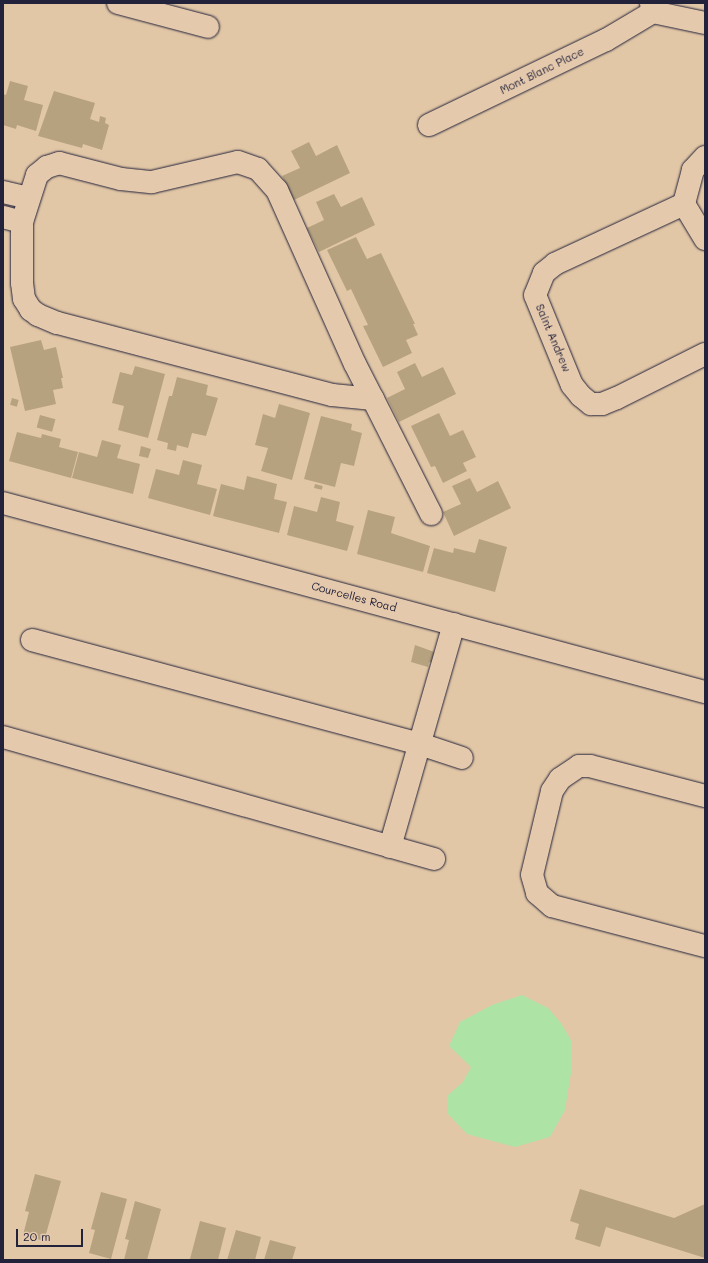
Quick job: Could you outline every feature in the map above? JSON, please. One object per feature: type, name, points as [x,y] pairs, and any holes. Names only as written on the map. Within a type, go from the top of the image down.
[{"type":"street","points":[[118,3],[208,27]]},
{"type":"street","name":"Mont Blanc Place","points":[[429,125],[606,40],[652,7],[705,23]]},
{"type":"street","points":[[705,157],[693,170],[684,204],[705,239]]},
{"type":"street","points":[[373,399],[332,395],[57,323],[30,310],[24,299],[13,220],[28,198],[37,175],[47,167],[59,163],[121,178],[152,182],[238,162],[249,164],[266,177],[277,190],[373,399],[431,514]]},
{"type":"street","points":[[3,192],[28,198]]},
{"type":"street","name":"Saint Andrew","points":[[684,204],[555,264],[544,273],[535,295],[572,385],[581,396],[591,404],[602,404],[617,398],[705,354]]},
{"type":"street","name":"Courcelles Road","points":[[3,503],[705,692]]},
{"type":"street","points":[[390,847],[454,624]]},
{"type":"street","points":[[32,640],[420,744],[462,758]]},
{"type":"street","points":[[3,737],[434,859]]},
{"type":"street","points":[[705,796],[590,766],[579,766],[560,779],[552,790],[532,875],[537,893],[552,906],[705,946]]},
{"type":"green space","points":[[522,995],[548,1008],[561,1023],[572,1042],[571,1073],[565,1110],[550,1137],[515,1147],[467,1134],[448,1114],[447,1096],[463,1082],[471,1067],[449,1046],[460,1022],[492,1005]]},
{"type":"building","points":[[10,81],[28,86],[24,100],[43,105],[36,131],[17,125],[16,129],[3,125],[3,94],[6,95]]},
{"type":"building","points":[[54,91],[95,103],[90,119],[99,122],[100,116],[106,118],[105,123],[109,125],[102,150],[83,144],[82,148],[38,136]]},
{"type":"building","points":[[309,142],[316,156],[337,145],[350,173],[294,200],[282,176],[300,168],[291,151]]},
{"type":"building","points":[[334,194],[341,207],[362,197],[375,225],[319,252],[307,228],[324,220],[316,202]]},
{"type":"building","points":[[356,237],[367,259],[381,253],[415,324],[413,324],[418,335],[406,340],[412,353],[383,367],[363,326],[368,325],[351,289],[347,291],[327,250]]},
{"type":"building","points":[[41,340],[44,350],[56,347],[63,378],[61,378],[63,388],[53,390],[56,404],[25,411],[10,347]]},
{"type":"building","points":[[415,363],[422,377],[443,367],[456,394],[399,422],[387,398],[405,389],[397,372]]},
{"type":"building","points":[[135,366],[165,374],[148,438],[118,430],[124,406],[112,403],[120,372],[132,375]]},
{"type":"building","points":[[177,377],[208,385],[206,395],[218,398],[206,436],[192,433],[188,448],[177,445],[176,451],[167,449],[168,443],[157,440],[169,396],[172,396]]},
{"type":"building","points":[[12,398],[19,400],[17,407],[10,405]]},
{"type":"building","points":[[279,404],[310,413],[292,480],[261,471],[268,448],[255,445],[263,414],[275,418]]},
{"type":"building","points":[[439,413],[450,436],[463,430],[476,457],[463,463],[467,471],[443,483],[435,466],[431,467],[411,426]]},
{"type":"building","points":[[40,415],[55,419],[52,432],[37,428]]},
{"type":"building","points":[[321,416],[352,424],[351,430],[362,433],[354,466],[341,463],[335,487],[304,479]]},
{"type":"building","points":[[17,432],[41,438],[42,434],[61,439],[59,447],[78,452],[71,478],[9,461]]},
{"type":"building","points":[[102,440],[121,445],[117,458],[140,464],[133,494],[72,478],[79,452],[97,457]]},
{"type":"building","points":[[141,446],[151,449],[148,458],[139,456]]},
{"type":"building","points":[[183,460],[202,465],[197,484],[217,489],[210,515],[148,498],[156,469],[179,475]]},
{"type":"building","points":[[247,476],[277,484],[274,499],[287,502],[279,533],[213,516],[221,484],[244,490]]},
{"type":"building","points":[[470,478],[477,492],[498,481],[511,508],[454,536],[443,512],[461,504],[452,486]]},
{"type":"building","points":[[315,484],[323,486],[322,490],[314,488]]},
{"type":"building","points":[[321,497],[340,502],[336,521],[354,526],[347,551],[287,535],[294,506],[317,512]]},
{"type":"building","points":[[368,510],[395,517],[391,533],[430,546],[423,572],[357,554]]},
{"type":"building","points":[[479,539],[507,547],[495,592],[427,573],[434,548],[453,553],[454,548],[475,553]]},
{"type":"building","points":[[415,645],[440,654],[437,664],[429,662],[428,667],[411,662]]},
{"type":"building","points":[[35,1174],[61,1181],[44,1241],[23,1235],[29,1212],[25,1211]]},
{"type":"building","points":[[580,1189],[674,1218],[705,1204],[705,1258],[606,1227],[600,1247],[575,1239],[579,1224],[570,1221]]},
{"type":"building","points":[[101,1192],[127,1199],[111,1259],[89,1253],[95,1230],[91,1229]]},
{"type":"building","points":[[135,1201],[161,1209],[147,1260],[124,1260],[129,1240],[125,1239]]},
{"type":"building","points":[[200,1221],[226,1228],[218,1260],[190,1259]]},
{"type":"building","points":[[236,1230],[261,1237],[255,1260],[227,1260]]},
{"type":"building","points":[[270,1240],[296,1247],[292,1260],[264,1260]]}]
